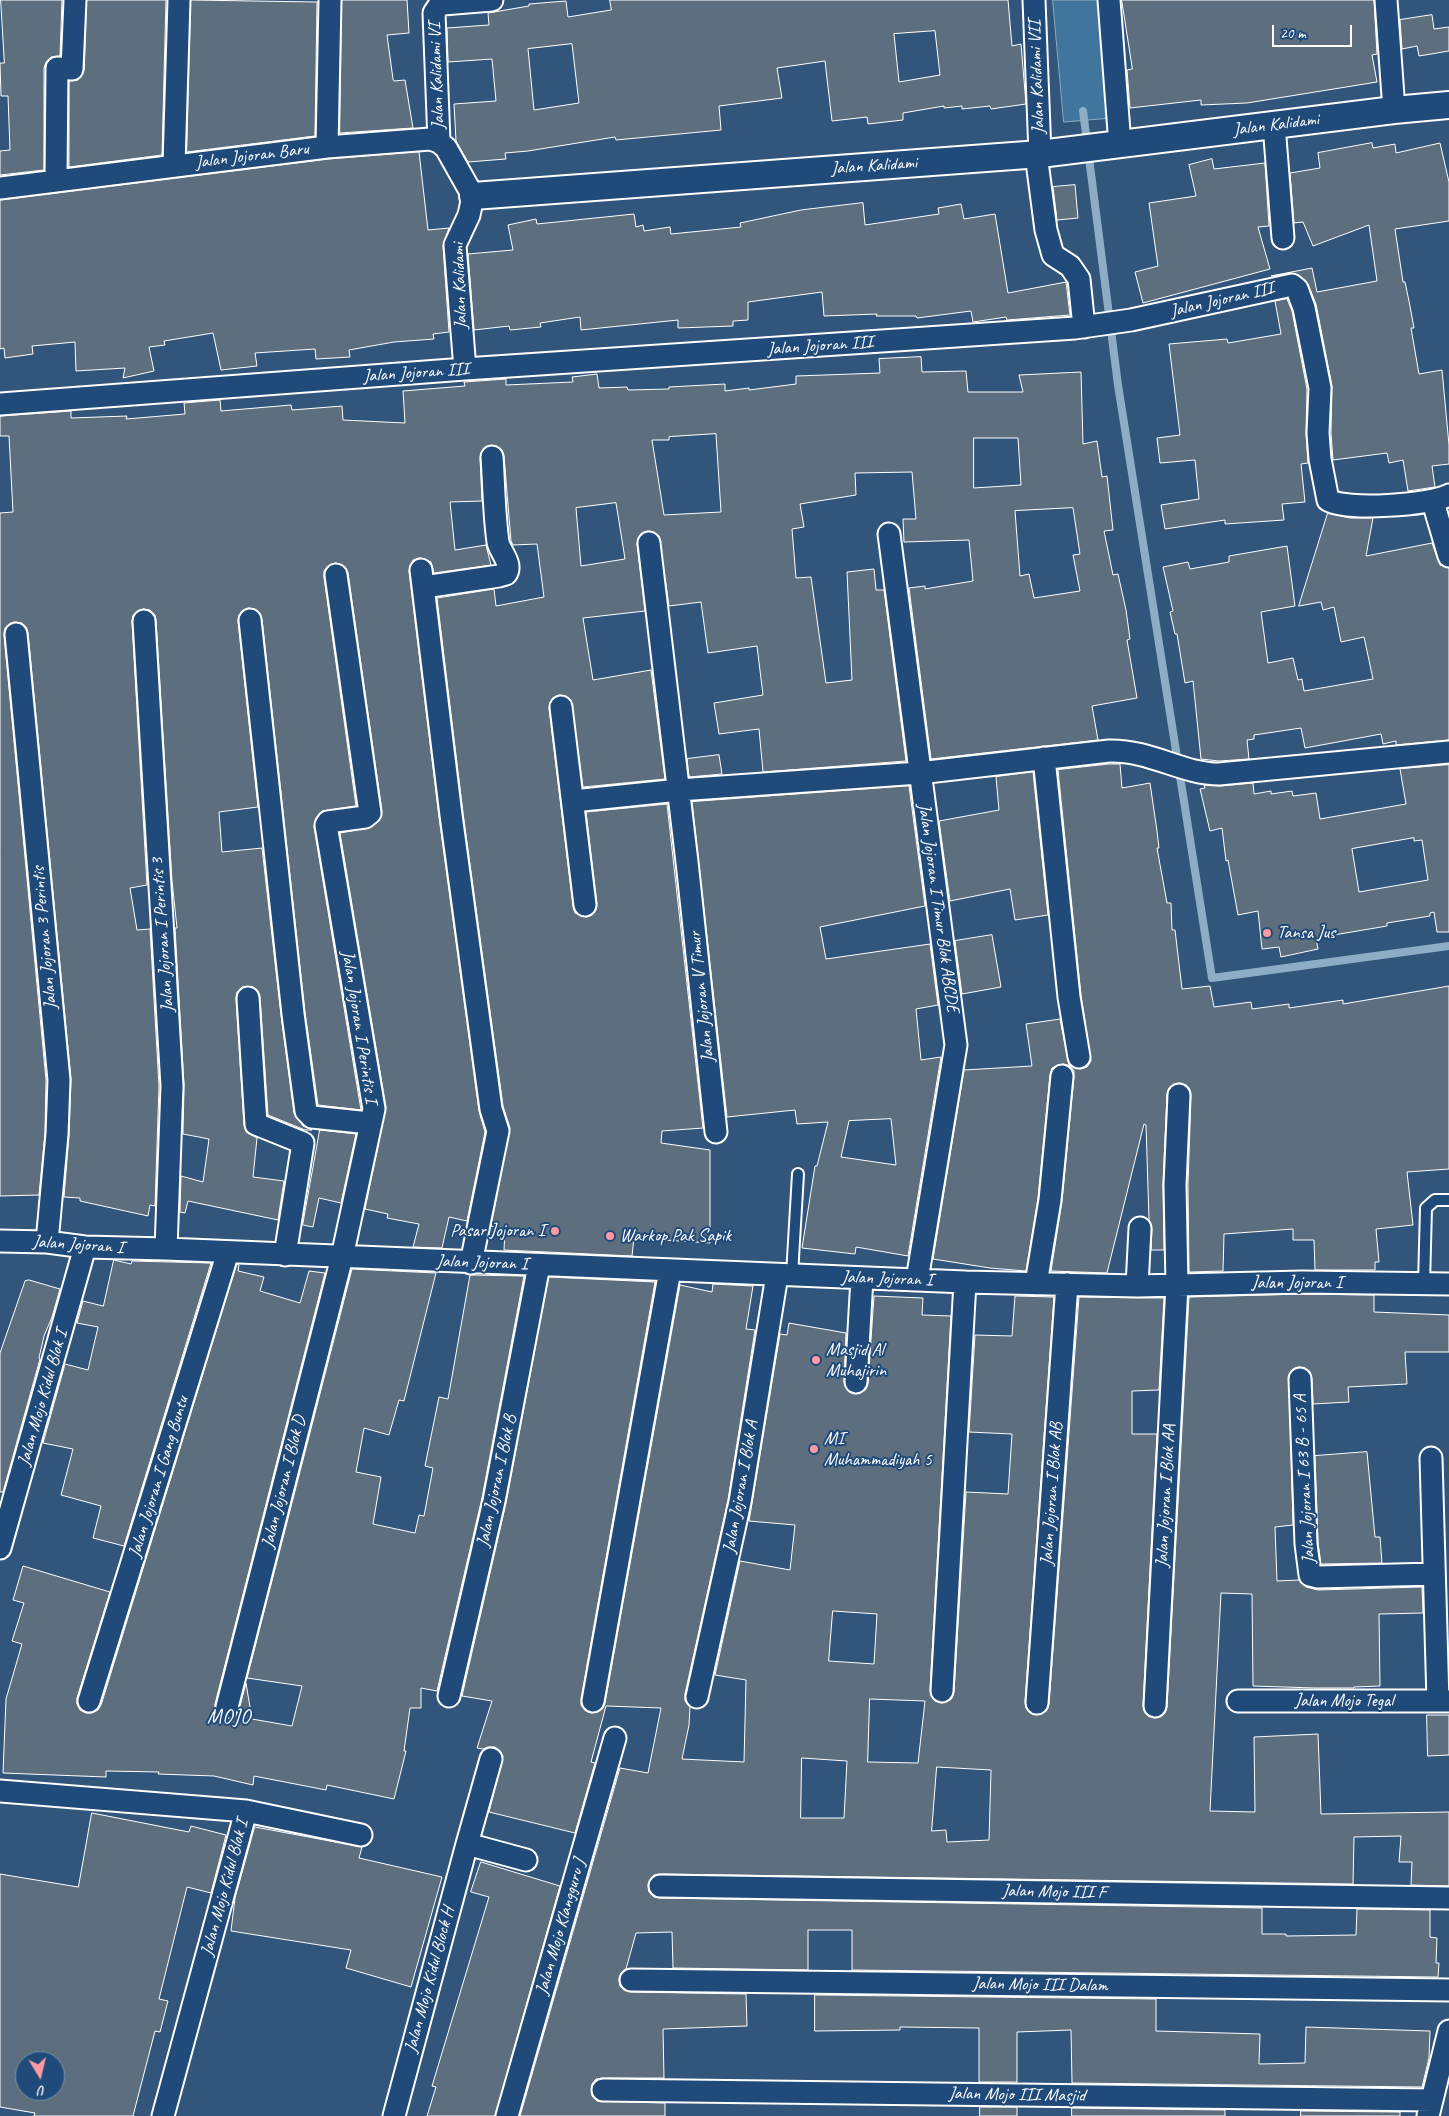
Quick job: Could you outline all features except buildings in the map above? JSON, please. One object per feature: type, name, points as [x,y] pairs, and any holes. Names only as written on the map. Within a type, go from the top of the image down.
[{"type":"street","points":[[56,180],[57,68],[72,69],[75,0]]},
{"type":"street","points":[[174,165],[179,0]]},
{"type":"street","points":[[326,147],[330,0]]},
{"type":"street","name":"Jalan Kalidami VI","points":[[439,142],[434,13],[443,4],[492,0]]},
{"type":"street","name":"Jalan Kalidami VII","points":[[1034,0],[1039,154],[1046,230],[1053,255],[1070,266],[1079,279],[1087,327]]},
{"type":"street","points":[[1109,0],[1117,146]]},
{"type":"street","points":[[1386,0],[1394,110]]},
{"type":"street","name":"Jalan Kalidami","points":[[464,370],[455,245],[469,215],[473,196],[1039,154],[1117,146],[1394,110],[1449,105]]},
{"type":"street","points":[[1274,125],[1284,238]]},
{"type":"street","name":"Jalan Jojoran Baru","points":[[0,188],[326,147],[430,139],[439,142]]},
{"type":"street","points":[[439,142],[446,148],[473,196]]},
{"type":"street","name":"Jalan Jojoran III","points":[[0,404],[1087,327],[1131,320],[1287,285],[1295,286],[1304,308],[1320,388],[1318,433],[1320,460],[1328,500],[1345,504],[1387,505],[1441,499]]},
{"type":"street","points":[[470,1262],[498,1131],[492,1116],[488,1089],[451,816],[423,579],[499,576],[506,574],[508,571],[508,564],[498,543],[492,457]]},
{"type":"street","points":[[1441,499],[1449,556]]},
{"type":"street","name":"Jalan Jojoran I Timur Blok ABCDE","points":[[888,534],[956,1045],[917,1280]]},
{"type":"street","name":"Jalan Jojoran V Timur","points":[[649,543],[688,862],[716,1132]]},
{"type":"street","name":"Jalan Jojoran I Perintis I","points":[[336,575],[370,813],[366,817],[328,822],[326,826],[373,1103],[342,1257]]},
{"type":"street","points":[[250,620],[293,1014],[306,1111],[312,1117],[370,1123]]},
{"type":"street","name":"Jalan Jojoran I Perintis 3","points":[[144,622],[172,1086],[166,1249]]},
{"type":"street","name":"Jalan Jojoran 3 Perintis","points":[[16,634],[59,1080],[57,1134],[47,1242]]},
{"type":"street","points":[[561,707],[585,905]]},
{"type":"street","points":[[573,801],[679,790],[919,773],[1110,751],[1129,751],[1144,754],[1209,774],[1449,752]]},
{"type":"street","points":[[1044,758],[1069,997],[1079,1057]]},
{"type":"street","points":[[248,998],[256,1124],[303,1143],[285,1255]]},
{"type":"street","points":[[1036,1284],[1050,1200],[1062,1076]]},
{"type":"street","name":"Jalan Jojoran I Blok AA","points":[[1155,1706],[1177,1285],[1175,1185],[1179,1095]]},
{"type":"street","points":[[1137,1286],[1140,1228]]},
{"type":"street","name":"Jalan Jojoran I","points":[[0,1240],[47,1242],[84,1247],[965,1282],[1137,1286],[1302,1282],[1449,1284]]},
{"type":"street","name":"Jalan Mojo Kidul Blok I","points":[[0,1548],[84,1247]]},
{"type":"street","name":"Jalan Jojoran I Gang Buntu","points":[[89,1701],[228,1252]]},
{"type":"street","name":"Jalan Jojoran I Blok D","points":[[227,1707],[342,1257]]},
{"type":"street","name":"Jalan Jojoran I Blok B","points":[[448,1696],[494,1502],[539,1265]]},
{"type":"street","points":[[593,1701],[670,1270]]},
{"type":"street","name":"Jalan Jojoran I Blok A","points":[[697,1697],[740,1502],[785,1275]]},
{"type":"street","points":[[856,1382],[862,1278]]},
{"type":"street","points":[[942,1691],[965,1282]]},
{"type":"street","name":"Jalan Jojoran I Blok AB","points":[[1037,1703],[1068,1284]]},
{"type":"street","name":"Jalan Jojoran I 63 B - 65 A","points":[[1300,1379],[1306,1544],[1310,1575],[1318,1577],[1434,1574]]},
{"type":"street","points":[[1430,1458],[1434,1574],[1444,1701]]},
{"type":"street","name":"Jalan Mojo Tegal","points":[[1238,1701],[1444,1701]]},
{"type":"street","name":"Jalan Mojo Klangguru J","points":[[507,2116],[614,1738]]},
{"type":"street","name":"Jalan Mojo Kidul Block H","points":[[394,2116],[491,1759]]},
{"type":"street","name":"Jalan Mojo Kidul Blok I","points":[[0,1791],[246,1811],[163,2116]]},
{"type":"street","points":[[246,1811],[362,1835]]},
{"type":"street","points":[[467,1844],[526,1860]]},
{"type":"street","name":"Jalan Mojo III F","points":[[660,1886],[1449,1898]]},
{"type":"street","name":"Jalan Mojo III Dalam","points":[[631,1980],[1449,1990]]},
{"type":"street","points":[[1430,2108],[1449,2031]]},
{"type":"street","name":"Jalan Mojo III Masjid","points":[[603,2090],[1430,2108]]},
{"type":"lane","points":[[785,1275],[798,1174]]},
{"type":"lane","points":[[1424,1284],[1426,1208],[1434,1200],[1449,1200]]},
{"type":"water","points":[[1053,0],[1103,0],[1112,118],[1064,122]]},
{"type":"waterway","points":[[1083,111],[1118,385],[1212,978],[1449,946]]},
{"type":"place","name":"Tansa Jus","points":[[1267,933]]},
{"type":"place","name":"Pasar Jojoran I","points":[[555,1231]]},
{"type":"place","name":"Warkop Pak Sapik","points":[[610,1236]]},
{"type":"place","name":"Masjid Al Muhajirin","points":[[816,1360]]},
{"type":"place","name":"MI Muhammadiyah 5","points":[[814,1449]]},
{"type":"district","name":"MOJO","points":[[229,1718]]}]
